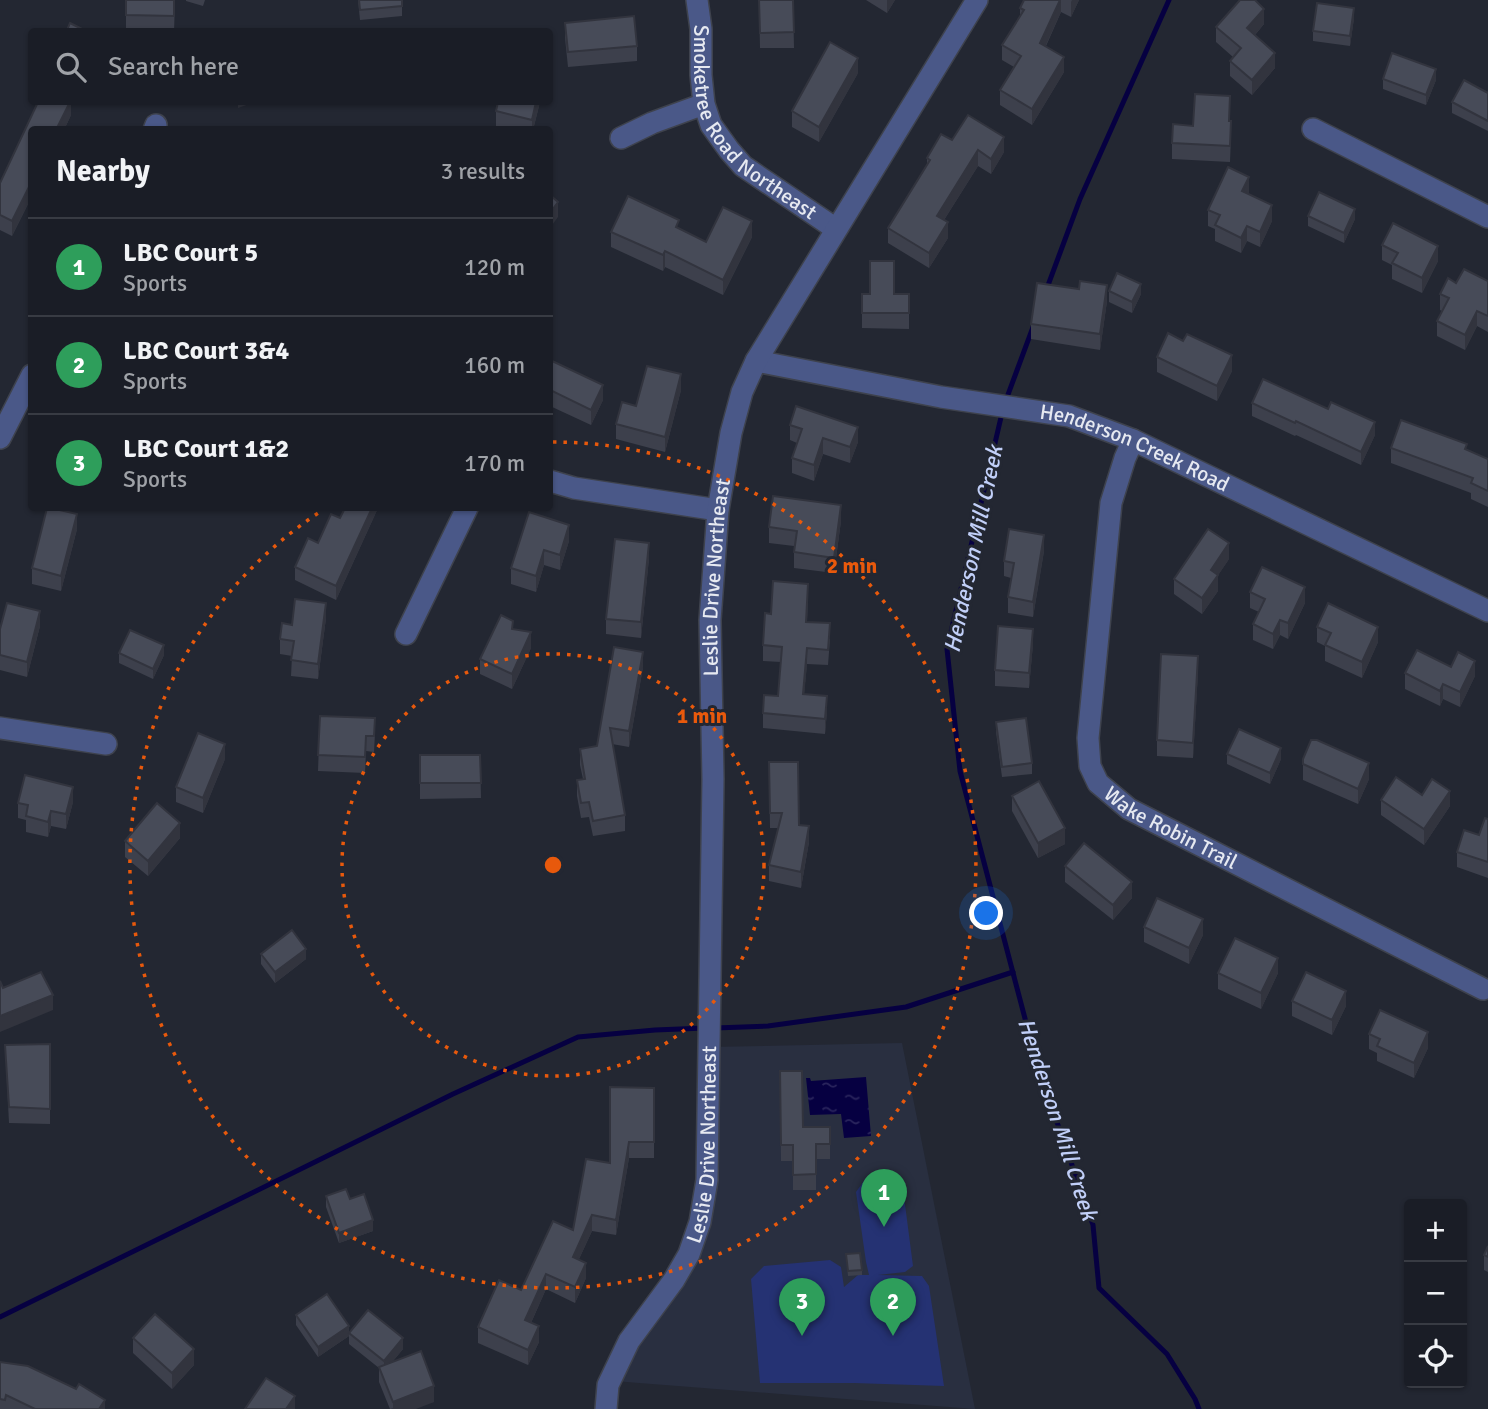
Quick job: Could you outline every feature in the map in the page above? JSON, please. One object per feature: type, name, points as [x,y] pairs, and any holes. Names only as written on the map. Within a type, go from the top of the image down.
[{"type":"street","name":"Smoketree Road Northeast","points":[[697,0],[704,104],[711,125],[743,166],[836,229]]},
{"type":"street","name":"Leslie Drive Northeast","points":[[606,1409],[608,1385],[629,1341],[674,1280],[689,1254],[700,1222],[707,1180],[713,779],[710,620],[718,510],[731,433],[742,392],[756,361],[977,0]]},
{"type":"street","points":[[621,138],[652,123],[704,104]]},
{"type":"street","points":[[1313,129],[1488,217]]},
{"type":"street","name":"Henderson Creek Road","points":[[756,361],[941,397],[1069,416],[1133,440],[1488,611]]},
{"type":"street","points":[[0,438],[28,383]]},
{"type":"street","name":"Wake Robin Trail","points":[[1133,440],[1111,503],[1088,738],[1090,766],[1098,783],[1129,809],[1483,989]]},
{"type":"street","points":[[553,482],[574,488],[718,510]]},
{"type":"street","points":[[405,634],[466,511]]},
{"type":"street","points":[[0,728],[106,744]]},
{"type":"shaded area","points":[[902,1043],[975,1409],[614,1381],[702,1228],[710,1047]]},
{"type":"shaded area","points":[[866,1178],[894,1180],[903,1189],[913,1266],[905,1272],[878,1275],[922,1276],[929,1286],[944,1386],[760,1383],[751,1279],[764,1266],[830,1260],[841,1267],[844,1287],[858,1275],[869,1275],[856,1192]]},
{"type":"water","points":[[866,1077],[871,1136],[844,1138],[841,1114],[810,1115],[806,1078],[811,1081]]},
{"type":"building","points":[[126,0],[174,0],[174,16],[126,15]]},
{"type":"building","points":[[359,0],[402,0],[402,6],[360,10]]},
{"type":"building","points":[[759,0],[793,0],[794,32],[760,33]]},
{"type":"building","points":[[1024,0],[1060,0],[1040,43],[1064,57],[1032,109],[1000,90],[1021,56],[1002,45],[1024,10],[1020,8]]},
{"type":"building","points":[[1240,0],[1255,0],[1264,9],[1247,28],[1275,53],[1252,80],[1230,61],[1241,48],[1216,27]]},
{"type":"building","points":[[1317,3],[1354,8],[1350,36],[1313,31]]},
{"type":"building","points":[[634,16],[637,46],[568,52],[565,23]]},
{"type":"building","points":[[830,42],[858,58],[819,127],[792,111]]},
{"type":"building","points":[[1392,53],[1436,69],[1426,95],[1383,79]]},
{"type":"building","points":[[1464,80],[1488,93],[1488,121],[1452,102]]},
{"type":"building","points":[[1195,94],[1230,96],[1230,146],[1172,143],[1173,124],[1193,126]]},
{"type":"building","points":[[37,105],[68,105],[58,126],[28,126],[28,189],[12,221],[0,215],[0,183]]},
{"type":"building","points":[[497,105],[535,105],[532,120],[496,111]]},
{"type":"building","points":[[968,115],[1004,137],[991,159],[978,150],[937,216],[948,222],[929,253],[888,228],[930,160],[927,158],[941,134],[952,140]]},
{"type":"building","points":[[1228,167],[1249,177],[1242,191],[1272,205],[1260,232],[1247,226],[1241,238],[1215,225],[1220,215],[1208,210]]},
{"type":"building","points":[[1319,192],[1355,209],[1344,233],[1308,216]]},
{"type":"building","points":[[628,196],[679,220],[676,227],[706,242],[723,207],[752,221],[723,280],[665,251],[663,255],[611,232]]},
{"type":"building","points":[[1393,223],[1438,246],[1422,278],[1392,263],[1398,253],[1382,245]]},
{"type":"building","points":[[870,261],[894,261],[894,294],[909,294],[909,313],[862,313],[862,294],[870,294]]},
{"type":"building","points":[[1464,269],[1488,281],[1488,316],[1477,311],[1465,335],[1437,321],[1449,298],[1440,294],[1448,278],[1456,283]]},
{"type":"building","points":[[1117,273],[1141,284],[1132,302],[1109,291]]},
{"type":"building","points":[[1080,281],[1107,285],[1100,334],[1031,324],[1037,283],[1079,289]]},
{"type":"building","points":[[1168,333],[1183,341],[1187,334],[1232,355],[1217,386],[1157,357]]},
{"type":"building","points":[[553,361],[603,385],[591,410],[553,391]]},
{"type":"building","points":[[647,366],[681,374],[665,437],[616,424],[622,402],[636,406]]},
{"type":"building","points":[[1263,379],[1328,409],[1331,402],[1375,422],[1361,452],[1252,403]]},
{"type":"building","points":[[796,406],[858,427],[850,447],[823,438],[814,465],[792,458],[802,429],[790,425]]},
{"type":"building","points":[[1401,420],[1467,444],[1465,449],[1488,459],[1488,491],[1471,483],[1473,478],[1391,448]]},
{"type":"building","points":[[773,496],[841,505],[834,558],[794,552],[797,531],[769,527]]},
{"type":"building","points":[[46,511],[77,514],[61,576],[32,568]]},
{"type":"building","points":[[344,511],[371,511],[336,586],[295,567],[308,538],[318,543],[331,514],[340,518]]},
{"type":"building","points":[[529,512],[569,525],[560,555],[544,550],[536,576],[511,568]]},
{"type":"building","points":[[1009,529],[1044,535],[1033,602],[1008,597],[1014,563],[1004,561]]},
{"type":"building","points":[[1208,529],[1229,543],[1211,570],[1218,575],[1202,598],[1174,579]]},
{"type":"building","points":[[615,539],[649,543],[641,622],[606,619]]},
{"type":"building","points":[[1262,567],[1305,587],[1288,623],[1280,620],[1273,634],[1253,624],[1265,599],[1250,592]]},
{"type":"building","points":[[773,581],[808,584],[806,622],[830,623],[828,650],[807,648],[803,694],[827,696],[825,719],[763,713],[764,695],[778,696],[782,647],[763,645],[765,613],[771,614]]},
{"type":"building","points":[[295,599],[326,603],[318,664],[291,660],[294,641],[280,639],[282,623],[292,625]]},
{"type":"building","points":[[7,603],[40,611],[27,662],[0,655],[0,629]]},
{"type":"building","points":[[1328,603],[1378,627],[1362,662],[1325,645],[1331,633],[1317,627]]},
{"type":"building","points":[[501,615],[513,621],[512,629],[531,632],[512,674],[480,659]]},
{"type":"building","points":[[998,626],[1033,629],[1029,673],[995,670]]},
{"type":"building","points":[[130,630],[164,645],[153,669],[119,653]]},
{"type":"building","points":[[614,647],[643,652],[629,731],[610,728],[625,815],[593,821],[589,802],[581,803],[577,780],[585,779],[580,749],[597,746]]},
{"type":"building","points":[[1417,650],[1451,667],[1458,652],[1475,661],[1460,692],[1443,684],[1440,691],[1405,673]]},
{"type":"building","points":[[1161,654],[1198,656],[1193,743],[1157,740]]},
{"type":"building","points":[[320,716],[375,718],[374,736],[366,736],[365,757],[318,755]]},
{"type":"building","points":[[1026,718],[1032,763],[1002,767],[996,722]]},
{"type":"building","points":[[1239,729],[1281,748],[1270,773],[1227,754]]},
{"type":"building","points":[[198,733],[225,744],[203,798],[176,787]]},
{"type":"building","points":[[1311,740],[1317,740],[1369,763],[1358,789],[1303,764]]},
{"type":"building","points":[[420,755],[480,755],[481,783],[420,783]]},
{"type":"building","points":[[769,762],[798,762],[799,825],[809,826],[801,872],[769,865],[782,813],[770,813]]},
{"type":"building","points":[[25,775],[73,787],[66,814],[51,811],[48,822],[26,816],[28,805],[18,803]]},
{"type":"building","points":[[1396,777],[1422,795],[1432,779],[1450,791],[1424,829],[1381,800]]},
{"type":"building","points":[[1039,781],[1065,828],[1038,843],[1012,796]]},
{"type":"building","points":[[157,803],[180,823],[148,861],[125,841]]},
{"type":"building","points":[[1485,818],[1488,819],[1488,862],[1457,852],[1464,830],[1479,835]]},
{"type":"building","points":[[1084,843],[1132,882],[1113,905],[1065,866]]},
{"type":"building","points":[[1157,898],[1203,919],[1189,948],[1144,927]]},
{"type":"building","points":[[292,930],[306,949],[275,972],[261,954]]},
{"type":"building","points":[[1235,938],[1278,958],[1261,993],[1218,973]]},
{"type":"building","points":[[41,972],[53,995],[0,1016],[0,981],[3,988]]},
{"type":"building","points":[[1306,972],[1346,991],[1332,1020],[1292,1001]]},
{"type":"building","points":[[1380,1010],[1428,1032],[1414,1063],[1377,1046],[1380,1039],[1369,1034]]},
{"type":"building","points":[[50,1044],[50,1109],[9,1107],[5,1045]]},
{"type":"building","points":[[780,1071],[802,1071],[803,1127],[830,1127],[830,1144],[816,1144],[816,1174],[793,1175],[793,1145],[781,1145]]},
{"type":"building","points":[[610,1087],[654,1088],[654,1142],[629,1142],[616,1220],[592,1215],[573,1257],[586,1263],[575,1287],[546,1274],[525,1320],[539,1326],[528,1350],[478,1327],[499,1280],[521,1290],[553,1221],[573,1230],[586,1159],[610,1163]]},
{"type":"building","points":[[346,1189],[350,1199],[364,1194],[373,1220],[339,1233],[326,1196]]},
{"type":"building","points":[[860,1253],[862,1270],[848,1271],[846,1254]]},
{"type":"building","points":[[327,1294],[349,1326],[318,1347],[296,1315]]},
{"type":"building","points":[[368,1310],[403,1338],[384,1361],[349,1333]]},
{"type":"building","points":[[155,1314],[194,1349],[172,1373],[133,1338]]},
{"type":"building","points":[[421,1351],[434,1386],[393,1402],[379,1367]]},
{"type":"building","points":[[0,1362],[28,1366],[76,1389],[79,1384],[105,1400],[99,1409],[35,1409],[6,1395],[5,1400],[0,1399]]},
{"type":"building","points":[[266,1378],[295,1396],[286,1409],[245,1409]]},
{"type":"waterway","name":"Henderson Mill Creek","points":[[1047,288],[1080,199],[1169,0]]},
{"type":"waterway","name":"Henderson Mill Creek","points":[[1006,400],[1033,327]]},
{"type":"waterway","name":"Henderson Mill Creek","points":[[1002,413],[947,649],[960,771],[1038,1068],[1093,1225],[1099,1288],[1167,1354],[1199,1409]]},
{"type":"waterway","points":[[715,1028],[768,1026],[906,1007],[1013,972]]},
{"type":"waterway","points":[[0,1317],[453,1094],[578,1037],[705,1028]]},
{"type":"place","name":"LBC Court 5","points":[[884,1227]]},
{"type":"place","name":"LBC Court 1&2","points":[[802,1336]]},
{"type":"place","name":"LBC Court 3&4","points":[[893,1336]]}]
